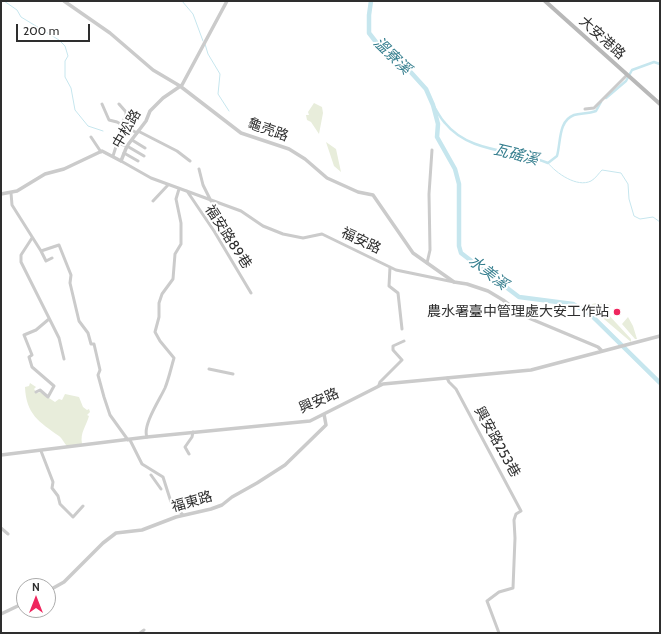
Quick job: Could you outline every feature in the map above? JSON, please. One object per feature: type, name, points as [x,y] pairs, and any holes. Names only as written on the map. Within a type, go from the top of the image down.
[{"type":"main road","name":"大安港路","points":[[545,1],[660,104]]},
{"type":"street","name":"龜壳路","points":[[64,1],[110,33],[153,70],[180,86],[242,133],[289,149],[305,159],[327,178],[358,192],[373,195],[411,250],[454,282]]},
{"type":"street","name":"中松路","points":[[1,194],[11,193],[23,189],[45,174],[65,168],[101,152],[105,151],[121,162],[128,146],[150,111],[180,86],[228,1]]},
{"type":"street","points":[[585,109],[594,108],[629,76]]},
{"type":"street","points":[[102,104],[109,120],[121,124],[177,151],[190,161]]},
{"type":"street","points":[[119,104],[126,112],[126,116],[121,124]]},
{"type":"street","points":[[91,137],[101,152]]},
{"type":"street","points":[[113,156],[119,137]]},
{"type":"street","points":[[132,140],[144,148]]},
{"type":"street","points":[[117,143],[128,146],[144,156]]},
{"type":"street","points":[[427,263],[430,250],[429,194],[432,150]]},
{"type":"street","points":[[124,154],[138,161]]},
{"type":"street","name":"福安路","points":[[121,162],[139,173],[168,185],[241,211],[263,226],[283,234],[303,238],[322,234],[390,268],[468,284],[488,291],[524,316],[592,344],[602,351]]},
{"type":"street","points":[[198,169],[204,183],[203,185],[211,201]]},
{"type":"street","points":[[153,201],[168,185]]},
{"type":"street","points":[[147,437],[145,434],[149,420],[164,388],[174,358],[160,341],[155,332],[160,317],[159,303],[162,294],[173,279],[175,254],[181,244],[181,223],[176,199],[179,189]]},
{"type":"street","name":"福安路89巷","points":[[187,191],[250,293]]},
{"type":"street","points":[[11,193],[12,204],[46,261],[52,258]]},
{"type":"street","points":[[32,238],[21,255],[21,262],[62,345],[64,359]]},
{"type":"street","points":[[41,251],[59,245],[60,252],[71,275],[70,283],[79,322],[85,328],[91,344],[94,344],[98,354],[100,370],[98,375],[110,415],[129,440],[142,464],[163,477],[171,502],[183,515]]},
{"type":"street","points":[[390,268],[389,286],[398,293],[402,328]]},
{"type":"street","points":[[36,392],[40,390],[48,397],[54,386],[32,367],[29,357],[32,355],[24,336],[31,333],[49,319]]},
{"type":"street","name":"興安路","points":[[1,455],[147,437],[310,420],[379,385],[531,370],[660,336]]},
{"type":"street","points":[[379,385],[380,382],[402,360],[393,350],[393,346],[404,341]]},
{"type":"street","points":[[592,344],[597,352]]},
{"type":"street","points":[[209,369],[233,374]]},
{"type":"street","name":"興安路253巷","points":[[447,378],[456,389],[521,511],[515,518],[513,588],[499,592],[486,601],[499,633]]},
{"type":"street","name":"福東路","points":[[56,586],[64,582],[113,535],[142,530],[183,515],[219,506],[285,465],[326,425],[324,414]]},
{"type":"street","points":[[189,454],[185,447],[192,437],[193,432]]},
{"type":"street","points":[[42,451],[53,482],[52,488],[58,496],[60,504],[73,516],[83,506]]},
{"type":"street","points":[[151,475],[161,489]]},
{"type":"street","points":[[1,528],[8,534]]},
{"type":"street","points":[[1,614],[16,607]]},
{"type":"street","points":[[140,633],[144,630]]},
{"type":"green space","points":[[314,103],[322,107],[323,113],[319,134],[311,122],[307,120],[306,115],[309,115],[308,112]]},
{"type":"green space","points":[[326,142],[336,149],[341,172],[334,166]]},
{"type":"green space","points":[[596,303],[611,305],[605,311],[631,339],[631,342],[591,308],[592,304]]},
{"type":"green space","points":[[628,317],[633,326],[637,339],[635,339],[622,324]]},
{"type":"green space","points":[[30,383],[36,387],[34,389],[37,393],[40,392],[55,402],[59,399],[62,400],[65,394],[79,397],[83,407],[87,410],[89,409],[90,412],[87,415],[89,416],[83,433],[82,444],[67,446],[60,437],[45,426],[35,416],[31,411],[26,396],[25,387],[29,386]]},
{"type":"waterway","points":[[4,1],[17,10],[21,17],[59,40],[65,46],[68,56],[65,61],[65,77],[71,88],[75,110],[88,126],[103,131]]},
{"type":"waterway","points":[[182,1],[193,14],[203,41]]},
{"type":"waterway","name":"水美溪","points":[[371,1],[369,33],[376,42],[407,68],[426,89],[433,105],[438,124],[437,137],[455,169],[459,184],[459,246],[461,253],[519,297],[573,304],[590,314],[660,383]]},
{"type":"waterway","points":[[205,44],[208,54],[220,74],[218,94],[229,111]]},
{"type":"waterway","name":"瓦磘溪","points":[[606,98],[626,81],[632,70],[654,62],[660,64]]},
{"type":"waterway","name":"瓦磘溪","points":[[433,105],[445,123],[455,133],[467,140],[480,146],[522,155],[548,163],[557,156],[561,132],[565,122],[574,115],[596,111],[601,102]]},
{"type":"waterway","points":[[548,163],[561,175],[580,183],[591,181],[602,170],[621,173],[628,184],[629,199],[634,216],[640,219],[653,217],[660,222]]},
{"type":"place","name":"農水署臺中管理處大安工作站","points":[[617,312]]},
{"type":"water label","name":"溫寮溪","points":[[392,56]]}]
